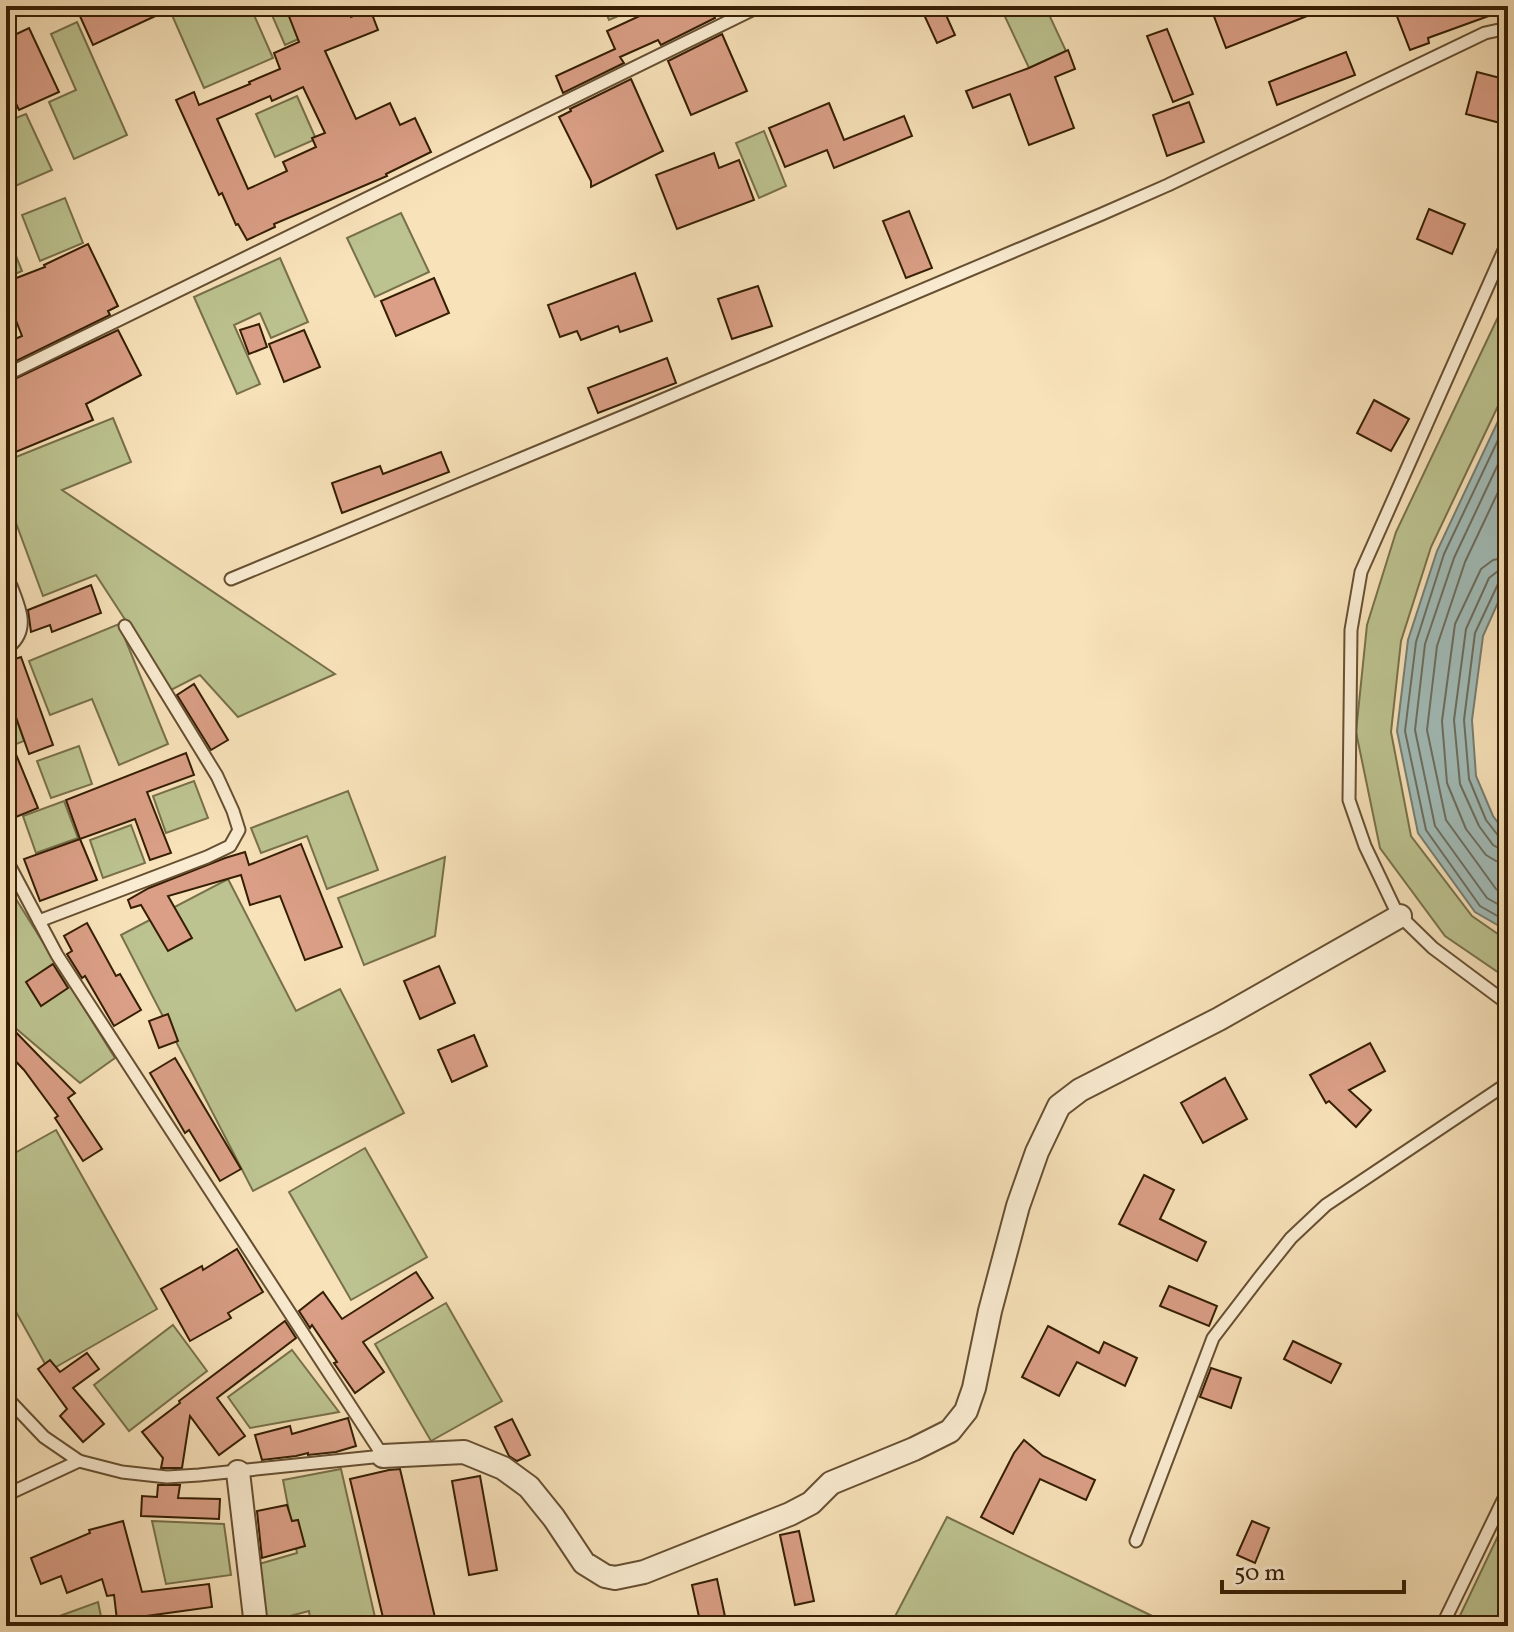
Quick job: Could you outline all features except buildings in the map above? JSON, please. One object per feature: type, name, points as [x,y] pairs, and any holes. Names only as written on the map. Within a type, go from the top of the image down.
[{"type":"street","points":[[6,588],[17,629],[6,642]]},
{"type":"street","points":[[383,1456],[464,1452],[503,1468],[529,1487],[584,1563],[605,1576],[615,1578],[644,1572],[803,1509],[831,1483],[950,1431],[966,1411],[974,1388],[990,1311],[1018,1206],[1037,1152],[1059,1106],[1080,1090],[1219,1019],[1400,916]]},
{"type":"street","points":[[238,1472],[256,1626]]},
{"type":"lane","points":[[6,375],[760,6]]},
{"type":"lane","points":[[231,579],[1102,214],[1485,33],[1508,28]]},
{"type":"lane","points":[[1508,241],[1361,572],[1351,630],[1349,800],[1365,846],[1397,913],[1433,948],[1508,1004]]},
{"type":"lane","points":[[39,921],[207,857],[230,846],[239,830],[217,776],[125,626]]},
{"type":"lane","points":[[1508,720],[1508,739]]},
{"type":"lane","points":[[6,859],[57,955],[383,1456],[167,1477],[122,1472],[79,1461],[44,1437],[6,1397]]},
{"type":"lane","points":[[1136,1541],[1213,1338],[1283,1248],[1326,1205],[1508,1083]]},
{"type":"lane","points":[[6,1495],[79,1461]]},
{"type":"lane","points":[[1442,1626],[1508,1490]]},
{"type":"green space","points":[[168,6],[250,6],[273,58],[204,88]]},
{"type":"green space","points":[[268,6],[374,6],[285,45]]},
{"type":"green space","points":[[603,6],[642,6],[609,20]]},
{"type":"green space","points":[[1000,6],[1045,6],[1066,51],[1029,68]]},
{"type":"green space","points":[[77,22],[127,135],[74,159],[49,102],[76,90],[51,34]]},
{"type":"green space","points":[[297,96],[316,139],[275,157],[256,114]]},
{"type":"green space","points":[[6,97],[16,118],[26,114],[52,170],[6,190]]},
{"type":"green space","points":[[764,131],[786,186],[759,198],[736,143]]},
{"type":"green space","points":[[65,198],[83,243],[40,261],[22,215]]},
{"type":"green space","points":[[401,213],[429,272],[375,297],[347,238]]},
{"type":"green space","points":[[6,231],[22,271],[6,278]]},
{"type":"green space","points":[[280,258],[308,322],[271,338],[260,313],[234,325],[260,384],[237,394],[194,297]]},
{"type":"green space","points":[[1508,296],[1508,385],[1431,547],[1401,641],[1391,732],[1411,836],[1472,916],[1508,941],[1508,979],[1445,936],[1380,848],[1356,732],[1367,625],[1396,532]]},
{"type":"green space","points":[[113,418],[131,462],[62,490],[335,674],[238,717],[200,675],[171,690],[96,575],[43,596],[6,496],[6,461]]},
{"type":"green space","points":[[119,624],[168,744],[119,765],[92,699],[50,715],[29,661]]},
{"type":"green space","points":[[11,703],[24,741],[6,748],[6,705]]},
{"type":"green space","points":[[79,746],[92,784],[51,798],[37,761]]},
{"type":"green space","points":[[194,781],[208,818],[166,833],[153,796]]},
{"type":"green space","points":[[348,791],[378,870],[327,889],[307,836],[261,853],[251,828]]},
{"type":"green space","points":[[64,801],[78,838],[36,853],[23,816]]},
{"type":"green space","points":[[131,825],[145,863],[103,878],[90,840]]},
{"type":"green space","points":[[445,857],[435,936],[364,965],[338,898]]},
{"type":"green space","points":[[228,879],[296,1011],[340,989],[404,1113],[253,1191],[121,935]]},
{"type":"green space","points":[[6,883],[115,1058],[80,1083],[6,1020]]},
{"type":"green space","points":[[56,1130],[157,1309],[49,1371],[6,1294],[6,1158]]},
{"type":"green space","points":[[365,1148],[427,1257],[351,1300],[289,1192]]},
{"type":"green space","points":[[446,1303],[502,1401],[431,1441],[375,1344]]},
{"type":"green space","points":[[173,1325],[207,1371],[129,1431],[94,1385]]},
{"type":"green space","points":[[292,1350],[339,1412],[250,1428],[228,1397]]},
{"type":"green space","points":[[341,1469],[377,1626],[311,1626],[309,1611],[267,1622],[259,1564],[297,1553],[283,1480]]},
{"type":"green space","points":[[1508,1515],[1508,1626],[1455,1626]]},
{"type":"green space","points":[[947,1517],[1173,1626],[890,1626]]},
{"type":"green space","points":[[152,1521],[224,1524],[231,1575],[166,1584]]},
{"type":"green space","points":[[98,1602],[103,1626],[32,1626]]},
{"type":"water","points":[[1508,400],[1508,580],[1483,636],[1472,720],[1476,776],[1493,816],[1508,836],[1508,931],[1475,912],[1418,833],[1397,731],[1408,640],[1437,551]]}]
